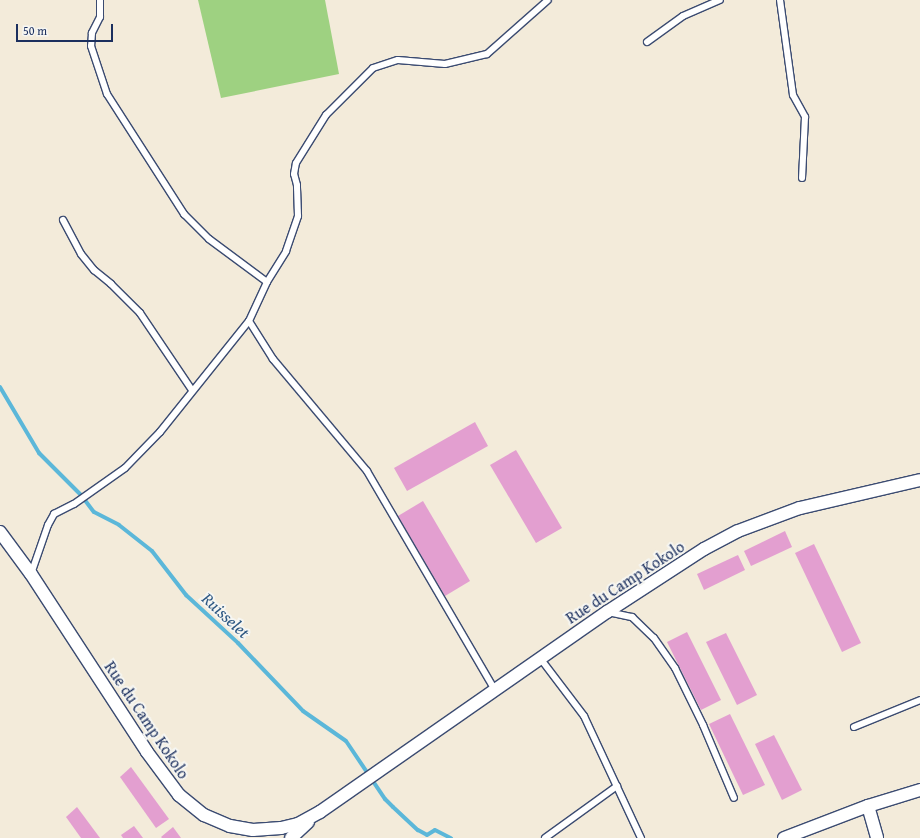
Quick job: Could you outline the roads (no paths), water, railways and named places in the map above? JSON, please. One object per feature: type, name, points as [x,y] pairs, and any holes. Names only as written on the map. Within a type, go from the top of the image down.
[{"type":"street","name":"Rue du Camp Kokolo","points":[[0,532],[31,574],[147,752],[179,794],[204,815],[254,834],[298,824],[320,812],[607,612],[704,549],[738,531],[800,508],[920,480]]},
{"type":"street","points":[[784,838],[868,806],[920,790]]},
{"type":"street","points":[[868,806],[877,838]]},
{"type":"street","points":[[291,838],[320,812]]},
{"type":"lane","points":[[100,0],[100,17],[92,33],[91,46],[107,94],[184,214],[209,239],[267,282]]},
{"type":"lane","points":[[31,574],[48,525],[54,514],[74,504],[125,468],[160,432],[192,390],[249,321],[267,282],[286,251],[298,216],[297,185],[294,174],[296,163],[326,115],[373,68],[398,60],[445,64],[487,54],[548,0]]},
{"type":"lane","points":[[647,42],[683,16],[720,0]]},
{"type":"lane","points":[[780,0],[793,95],[805,117],[802,178]]},
{"type":"lane","points":[[62,220],[81,254],[94,270],[140,313],[192,390]]},
{"type":"lane","points":[[249,321],[273,359],[367,471],[495,690]]},
{"type":"lane","points":[[607,612],[632,617],[654,638],[675,668],[703,724],[734,798]]},
{"type":"lane","points":[[540,658],[584,716],[641,838]]},
{"type":"lane","points":[[854,727],[920,700]]},
{"type":"lane","points":[[545,838],[617,786]]},
{"type":"waterway","name":"Ruisselet","points":[[0,387],[39,453],[81,495],[94,512],[119,525],[152,551],[186,595],[238,643],[303,711],[346,741],[385,799],[418,830],[427,835],[435,830],[451,838]]}]
